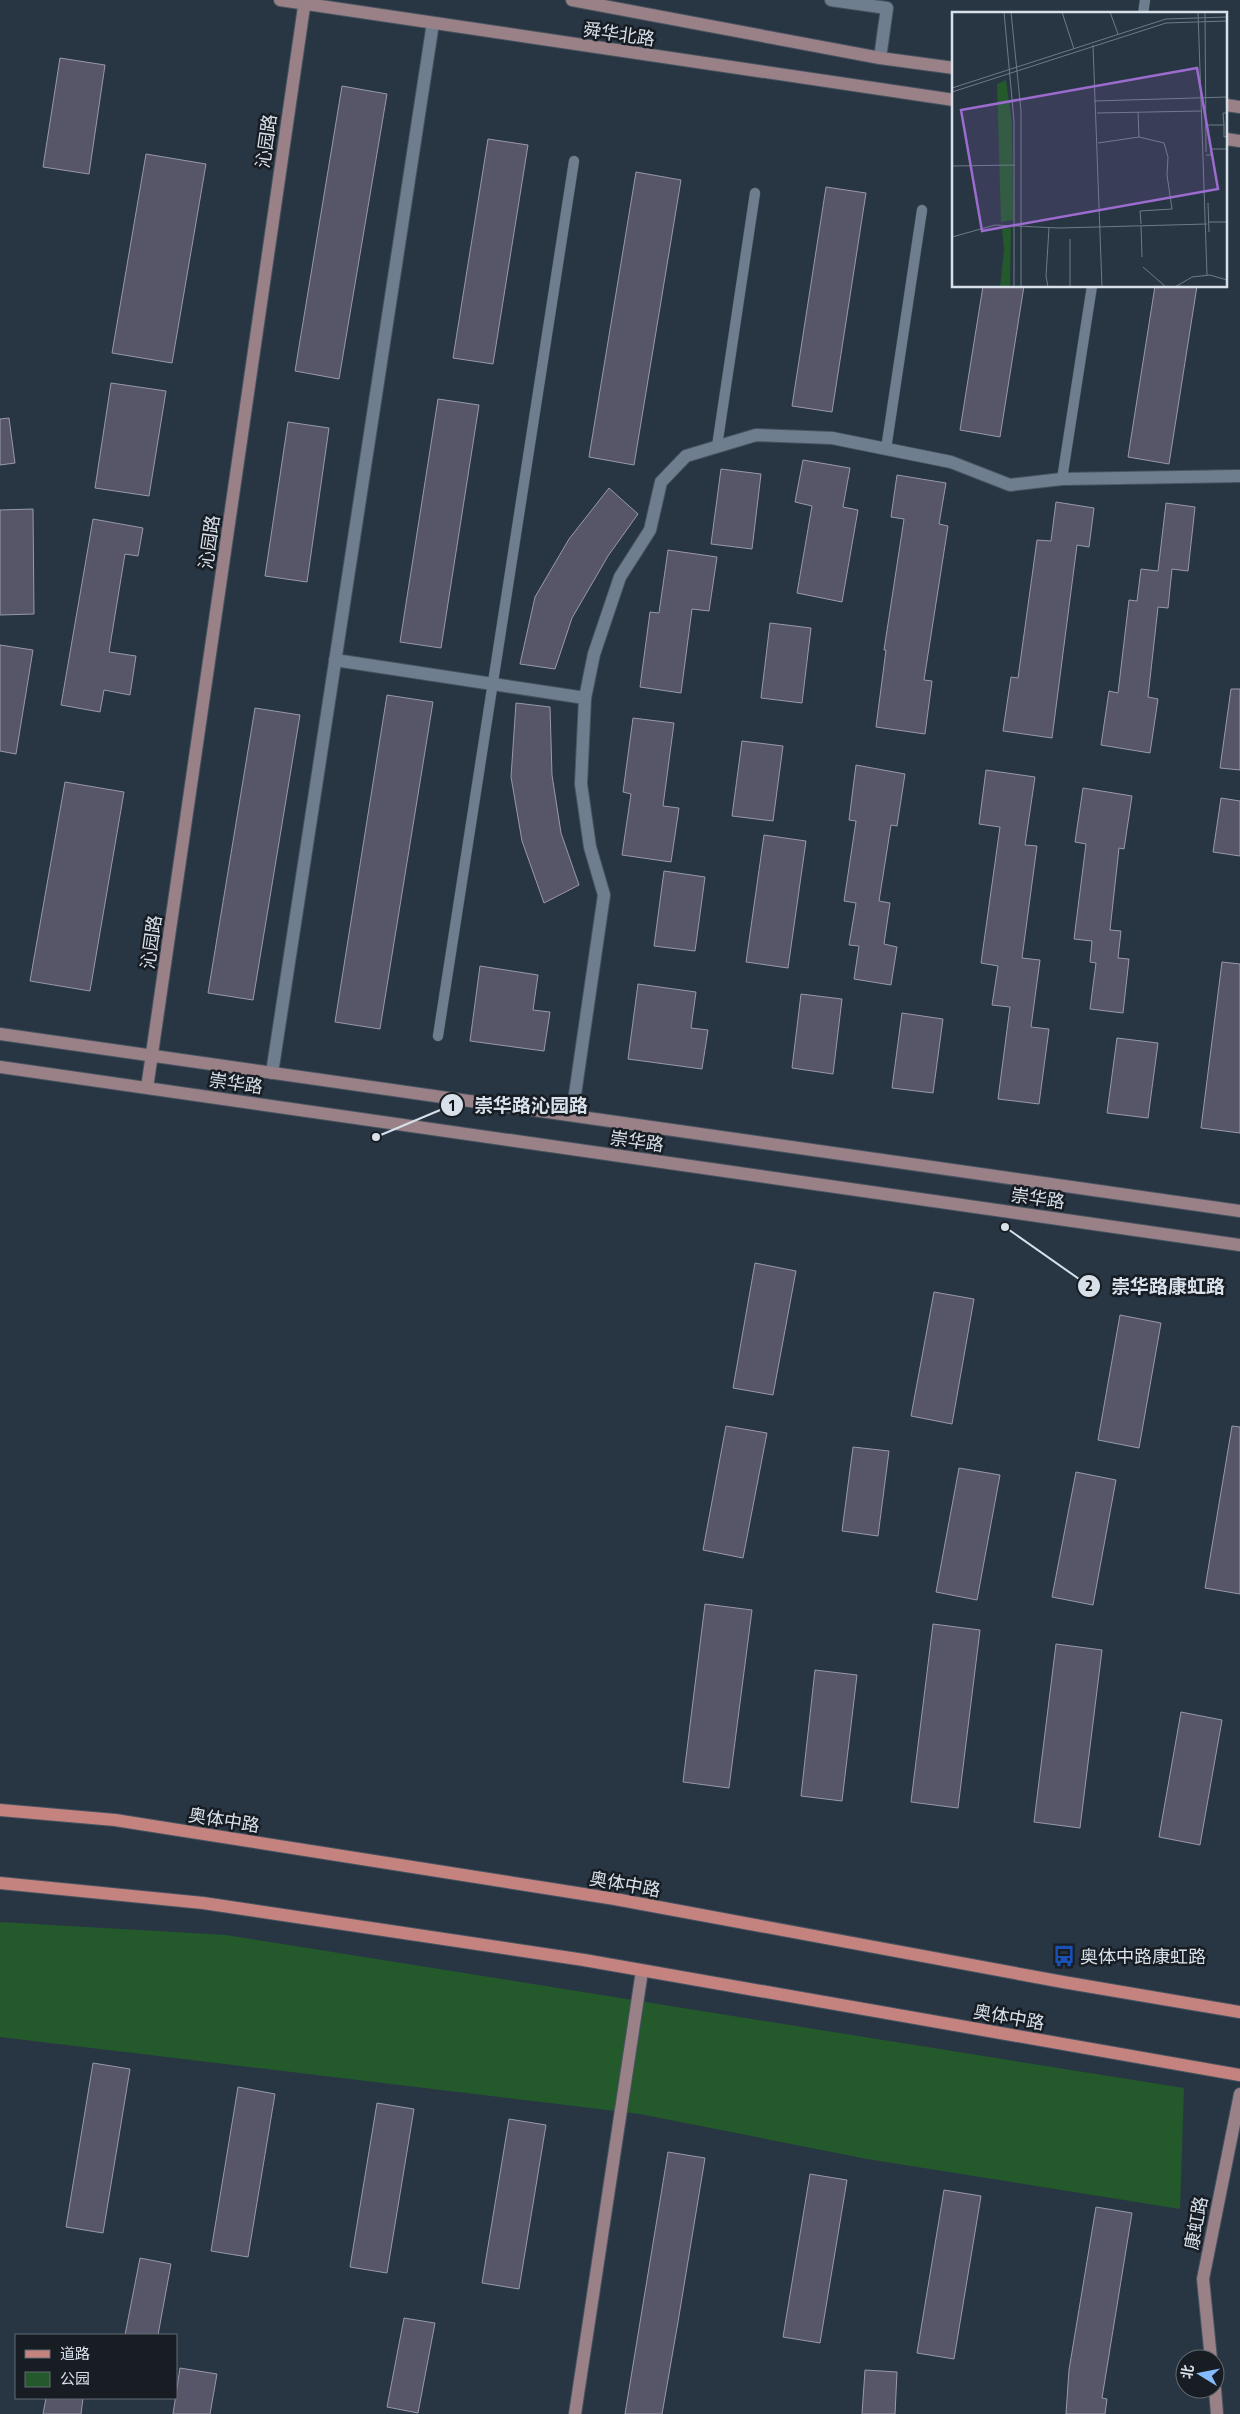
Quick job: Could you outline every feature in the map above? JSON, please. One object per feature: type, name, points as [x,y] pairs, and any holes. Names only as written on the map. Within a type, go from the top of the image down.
[{"type":"main road","name":"舜华北路","points":[[280,0],[304,2],[433,23],[952,100]]},
{"type":"main road","name":"舜华北路","points":[[581,1],[880,58],[952,68]]},
{"type":"main road","name":"沁园路","points":[[147,1088],[304,2]]},
{"type":"main road","name":"崇华路","points":[[0,1034],[1240,1211]]},
{"type":"main road","name":"崇华路","points":[[0,1068],[1240,1245]]},
{"type":"main road","name":"奥体中路","points":[[0,1810],[115,1820],[615,1899],[1053,1980],[1240,2012]]},
{"type":"main road","name":"奥体中路","points":[[0,1883],[203,1903],[642,1971],[1240,2075]]},
{"type":"main road","points":[[575,2414],[642,1971]]},
{"type":"main road","name":"康虹路","points":[[1210,2349],[1203,2279],[1240,2094]]},
{"type":"main road","points":[[1216,2399],[1217,2414]]},
{"type":"street","points":[[831,0],[887,8],[880,58]]},
{"type":"street","points":[[272,1072],[433,23]]},
{"type":"street","points":[[572,1116],[604,895],[590,847],[581,784],[585,698],[594,654],[620,577],[650,530],[661,482],[686,456],[756,435],[832,438],[951,462],[1010,485],[1062,478],[1240,476]]},
{"type":"street","points":[[335,660],[585,698]]},
{"type":"lane","points":[[438,1036],[574,161]]},
{"type":"lane","points":[[717,446],[755,193]]},
{"type":"lane","points":[[886,449],[922,210]]},
{"type":"lane","points":[[1062,478],[1092,288]]},
{"type":"green space","points":[[0,1922],[226,1935],[1184,2088],[1180,2209],[867,2159],[640,2114],[0,2037]]},
{"type":"building","points":[[60,58],[105,65],[89,174],[43,167]]},
{"type":"building","points":[[342,86],[387,94],[339,379],[295,371]]},
{"type":"building","points":[[488,139],[528,145],[493,364],[453,358]]},
{"type":"building","points":[[146,154],[206,164],[172,363],[112,353]]},
{"type":"building","points":[[636,172],[681,180],[634,465],[589,457]]},
{"type":"building","points":[[826,187],[866,193],[832,412],[792,406]]},
{"type":"building","points":[[983,288],[1024,288],[1000,437],[960,430]]},
{"type":"building","points":[[1155,288],[1197,288],[1169,464],[1128,457]]},
{"type":"building","points":[[111,383],[166,391],[149,496],[95,488]]},
{"type":"building","points":[[438,399],[479,405],[441,648],[400,642]]},
{"type":"building","points":[[9,418],[15,463],[0,465],[0,419]]},
{"type":"building","points":[[288,422],[329,428],[307,582],[265,576]]},
{"type":"building","points":[[803,460],[850,468],[843,507],[858,510],[842,602],[797,593],[812,506],[795,502]]},
{"type":"building","points":[[721,469],[761,474],[752,549],[711,544]]},
{"type":"building","points":[[897,475],[946,483],[939,524],[948,526],[924,680],[932,681],[925,734],[876,727],[886,650],[884,650],[904,519],[891,517]]},
{"type":"building","points":[[609,488],[638,514],[608,556],[572,618],[555,669],[520,664],[535,597],[569,539]]},
{"type":"building","points":[[1056,502],[1094,508],[1089,547],[1077,545],[1052,738],[1003,731],[1011,677],[1018,678],[1037,540],[1051,541]]},
{"type":"building","points":[[1166,503],[1195,507],[1188,571],[1172,569],[1168,608],[1158,607],[1148,697],[1158,699],[1150,753],[1101,745],[1109,691],[1118,693],[1129,600],[1137,601],[1141,569],[1158,571]]},
{"type":"building","points":[[33,509],[34,614],[0,615],[0,510]]},
{"type":"building","points":[[93,519],[143,528],[138,556],[125,554],[109,652],[136,656],[130,695],[104,690],[100,712],[61,705]]},
{"type":"building","points":[[668,550],[717,557],[709,611],[692,609],[681,693],[640,687],[650,612],[659,613]]},
{"type":"building","points":[[770,623],[811,628],[802,703],[761,698]]},
{"type":"building","points":[[0,645],[33,650],[16,754],[0,751]]},
{"type":"building","points":[[1231,689],[1240,689],[1240,770],[1220,768]]},
{"type":"building","points":[[387,695],[433,702],[380,1029],[335,1022]]},
{"type":"building","points":[[516,703],[550,707],[552,775],[561,833],[579,885],[544,903],[522,841],[511,777]]},
{"type":"building","points":[[255,708],[300,715],[253,1000],[208,993]]},
{"type":"building","points":[[633,718],[674,723],[663,806],[679,808],[671,862],[622,855],[631,794],[623,792]]},
{"type":"building","points":[[742,741],[783,746],[773,821],[732,816]]},
{"type":"building","points":[[856,765],[905,774],[897,826],[891,825],[879,901],[890,903],[884,944],[897,947],[891,985],[854,979],[859,946],[849,945],[856,903],[844,901],[856,821],[849,820]]},
{"type":"building","points":[[986,770],[1035,777],[1025,845],[1037,846],[1022,958],[1040,960],[1031,1027],[1049,1029],[1039,1104],[998,1099],[1010,1007],[992,1005],[998,966],[981,963],[1000,827],[979,824]]},
{"type":"building","points":[[65,782],[124,792],[90,991],[30,981]]},
{"type":"building","points":[[1083,788],[1132,796],[1124,849],[1119,848],[1110,930],[1121,931],[1118,958],[1129,959],[1123,1013],[1090,1009],[1096,963],[1090,962],[1092,941],[1074,939],[1086,844],[1075,842]]},
{"type":"building","points":[[1221,798],[1240,801],[1240,856],[1213,852]]},
{"type":"building","points":[[764,835],[806,841],[788,968],[746,962]]},
{"type":"building","points":[[664,871],[705,877],[695,951],[654,946]]},
{"type":"building","points":[[1222,962],[1240,964],[1240,1133],[1201,1128]]},
{"type":"building","points":[[480,966],[538,975],[533,1010],[550,1012],[544,1051],[470,1041]]},
{"type":"building","points":[[638,984],[696,992],[691,1028],[708,1030],[702,1069],[628,1059]]},
{"type":"building","points":[[801,994],[842,999],[833,1074],[792,1068]]},
{"type":"building","points":[[902,1013],[943,1019],[933,1093],[892,1088]]},
{"type":"building","points":[[1117,1038],[1158,1043],[1148,1118],[1107,1113]]},
{"type":"building","points":[[755,1263],[796,1271],[773,1395],[733,1388]]},
{"type":"building","points":[[934,1292],[974,1299],[952,1424],[911,1416]]},
{"type":"building","points":[[1120,1315],[1161,1323],[1139,1448],[1098,1440]]},
{"type":"building","points":[[726,1426],[767,1433],[743,1558],[703,1550]]},
{"type":"building","points":[[1232,1426],[1240,1427],[1240,1594],[1205,1588]]},
{"type":"building","points":[[853,1447],[889,1451],[878,1536],[842,1531]]},
{"type":"building","points":[[959,1468],[1000,1475],[977,1600],[936,1592]]},
{"type":"building","points":[[1076,1472],[1116,1480],[1093,1605],[1052,1597]]},
{"type":"building","points":[[705,1604],[752,1610],[729,1788],[683,1782]]},
{"type":"building","points":[[933,1624],[980,1630],[958,1808],[911,1802]]},
{"type":"building","points":[[1056,1644],[1102,1650],[1080,1828],[1034,1822]]},
{"type":"building","points":[[815,1670],[857,1675],[842,1801],[801,1796]]},
{"type":"building","points":[[1181,1712],[1222,1720],[1200,1845],[1159,1837]]},
{"type":"building","points":[[93,2063],[130,2069],[103,2233],[66,2227]]},
{"type":"building","points":[[238,2087],[275,2094],[248,2257],[211,2251]]},
{"type":"building","points":[[377,2103],[414,2109],[387,2273],[350,2267]]},
{"type":"building","points":[[509,2119],[546,2125],[519,2289],[482,2283]]},
{"type":"building","points":[[668,2152],[705,2158],[662,2414],[625,2414]]},
{"type":"building","points":[[810,2174],[847,2180],[820,2343],[783,2337]]},
{"type":"building","points":[[944,2190],[981,2196],[954,2359],[917,2353]]},
{"type":"building","points":[[1096,2207],[1132,2213],[1102,2398],[1107,2399],[1105,2414],[1066,2414],[1069,2370]]},
{"type":"building","points":[[140,2258],[171,2264],[158,2334],[125,2334]]},
{"type":"building","points":[[404,2318],[435,2323],[418,2413],[387,2407]]},
{"type":"building","points":[[180,2368],[217,2374],[210,2414],[173,2414],[175,2399],[178,2399]]},
{"type":"building","points":[[865,2370],[897,2372],[895,2414],[862,2414]]},
{"type":"building","points":[[46,2399],[83,2399],[81,2414],[43,2414]]},
{"type":"place","name":"崇华路沁园路","points":[[376,1137]]},
{"type":"place","name":"崇华路康虹路","points":[[1005,1227]]},
{"type":"place","name":"奥体中路康虹路","points":[[1064,1956]]}]
